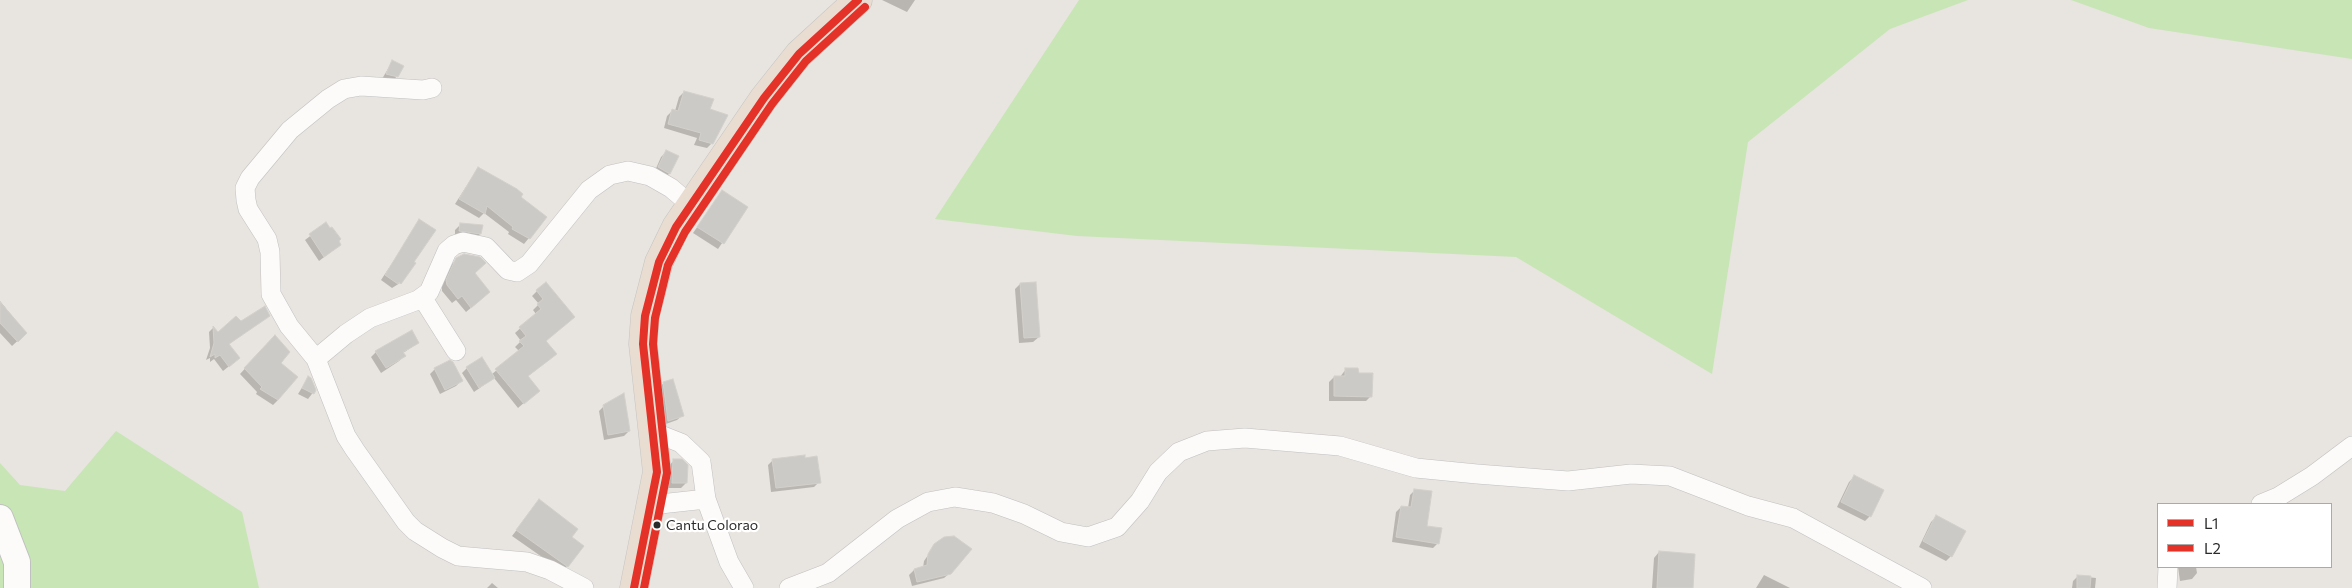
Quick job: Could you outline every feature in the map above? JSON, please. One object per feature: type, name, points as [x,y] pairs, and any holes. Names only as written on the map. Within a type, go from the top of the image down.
[{"type":"highway","points":[[634,588],[657,472],[643,344],[645,316],[659,262],[676,227],[764,98],[793,61],[858,0]]},
{"type":"street","points":[[432,88],[423,90],[361,86],[344,90],[328,99],[290,130],[250,178],[245,188],[248,208],[267,240],[270,252],[271,294],[289,326],[316,359],[350,443],[406,522],[415,531],[458,556],[527,562],[550,570],[584,588]]},
{"type":"street","points":[[316,359],[346,334],[370,318],[422,297],[429,292],[447,251],[454,245],[463,242],[486,247],[508,270],[517,272],[529,264],[589,190],[610,175],[628,171],[650,176],[671,188],[691,205]]},
{"type":"street","points":[[422,297],[456,351]]},
{"type":"street","points":[[653,432],[681,443],[701,462],[706,500],[729,562],[744,588]]},
{"type":"street","points":[[789,588],[828,573],[897,519],[928,502],[955,498],[993,503],[1024,514],[1062,532],[1088,537],[1117,527],[1140,501],[1158,472],[1179,452],[1207,441],[1245,438],[1340,446],[1416,468],[1476,474],[1568,481],[1631,474],[1670,476],[1748,506],[1794,518],[1922,588]]},
{"type":"street","points":[[2263,503],[2278,497],[2312,476],[2352,446]]},
{"type":"street","points":[[651,505],[706,500]]},
{"type":"street","points":[[0,518],[17,562],[18,588]]},
{"type":"street","points":[[2167,588],[2168,568]]},
{"type":"green space","points":[[1079,0],[1968,0],[1890,29],[1748,142],[1712,374],[1516,257],[1077,236],[935,219]]},
{"type":"green space","points":[[2071,0],[2352,0],[2352,59],[2149,28]]},
{"type":"green space","points":[[116,431],[242,512],[259,588],[0,588],[0,463],[20,485],[65,491]]},
{"type":"building","points":[[392,60],[404,66],[398,77],[386,74]]},
{"type":"building","points":[[684,91],[714,99],[710,109],[728,115],[713,144],[699,140],[701,133],[668,124],[672,109],[678,111]]},
{"type":"building","points":[[666,150],[679,156],[670,174],[658,167]]},
{"type":"building","points":[[478,167],[517,189],[523,194],[521,197],[547,217],[530,239],[512,229],[513,227],[487,206],[485,214],[459,199]]},
{"type":"building","points":[[722,190],[748,207],[724,244],[697,227]]},
{"type":"building","points":[[419,219],[436,230],[414,262],[416,263],[401,284],[399,282],[398,284],[385,275]]},
{"type":"building","points":[[326,222],[341,239],[339,241],[341,245],[324,257],[309,234]]},
{"type":"building","points":[[460,223],[483,225],[481,234],[459,231]]},
{"type":"building","points":[[464,254],[480,257],[486,263],[475,273],[490,292],[471,308],[462,296],[458,299],[447,285],[446,280],[456,258]]},
{"type":"building","points":[[546,282],[575,317],[546,341],[557,354],[528,376],[540,391],[524,404],[495,369],[524,346],[519,341],[526,336],[519,327],[541,309],[537,304],[543,299],[536,290]]},
{"type":"building","points":[[1036,282],[1040,337],[1024,338],[1020,283]]},
{"type":"building","points":[[0,302],[27,333],[18,342],[0,323]]},
{"type":"building","points":[[265,306],[270,316],[229,344],[240,358],[229,367],[220,355],[215,358],[215,354],[210,357],[214,343],[213,326],[218,332],[236,316],[241,321]]},
{"type":"building","points":[[412,330],[419,343],[403,352],[406,356],[386,368],[375,351]]},
{"type":"building","points":[[275,335],[290,352],[281,363],[298,377],[278,400],[260,389],[262,387],[244,368]]},
{"type":"building","points":[[482,357],[495,378],[479,388],[466,367]]},
{"type":"building","points":[[450,360],[463,381],[445,390],[434,368]]},
{"type":"building","points":[[1345,368],[1358,368],[1359,373],[1373,373],[1372,397],[1334,396],[1334,376],[1345,376]]},
{"type":"building","points":[[308,376],[311,378],[316,390],[314,394],[302,388]]},
{"type":"building","points":[[673,379],[684,416],[668,421],[663,382]]},
{"type":"building","points":[[624,393],[630,431],[608,435],[603,405]]},
{"type":"building","points":[[805,455],[805,458],[817,456],[821,483],[776,488],[772,459]]},
{"type":"building","points":[[673,459],[682,459],[688,465],[687,483],[672,483]]},
{"type":"building","points":[[1854,475],[1884,490],[1871,517],[1841,502]]},
{"type":"building","points":[[1414,489],[1432,491],[1427,526],[1442,528],[1439,544],[1396,537],[1401,506],[1411,507]]},
{"type":"building","points":[[539,499],[578,529],[572,537],[584,546],[568,567],[516,530]]},
{"type":"building","points":[[1936,515],[1966,531],[1952,557],[1923,541]]},
{"type":"building","points":[[954,536],[972,549],[951,574],[917,582],[914,569],[927,565],[928,554],[934,544],[944,537]]},
{"type":"building","points":[[1659,551],[1695,554],[1693,588],[1657,588]]},
{"type":"building","points":[[2077,575],[2091,576],[2090,588],[2077,588]]},
{"type":"transit line","name":"L1","points":[[634,588],[657,472],[643,344],[645,316],[659,262],[676,227],[764,98],[799,54],[858,0]]},
{"type":"transit line","name":"L2","points":[[644,588],[667,473],[653,344],[655,318],[668,265],[685,232],[772,104],[806,61],[865,7]]},
{"type":"place","name":"Cantu Colorao","points":[[657,525]]}]
